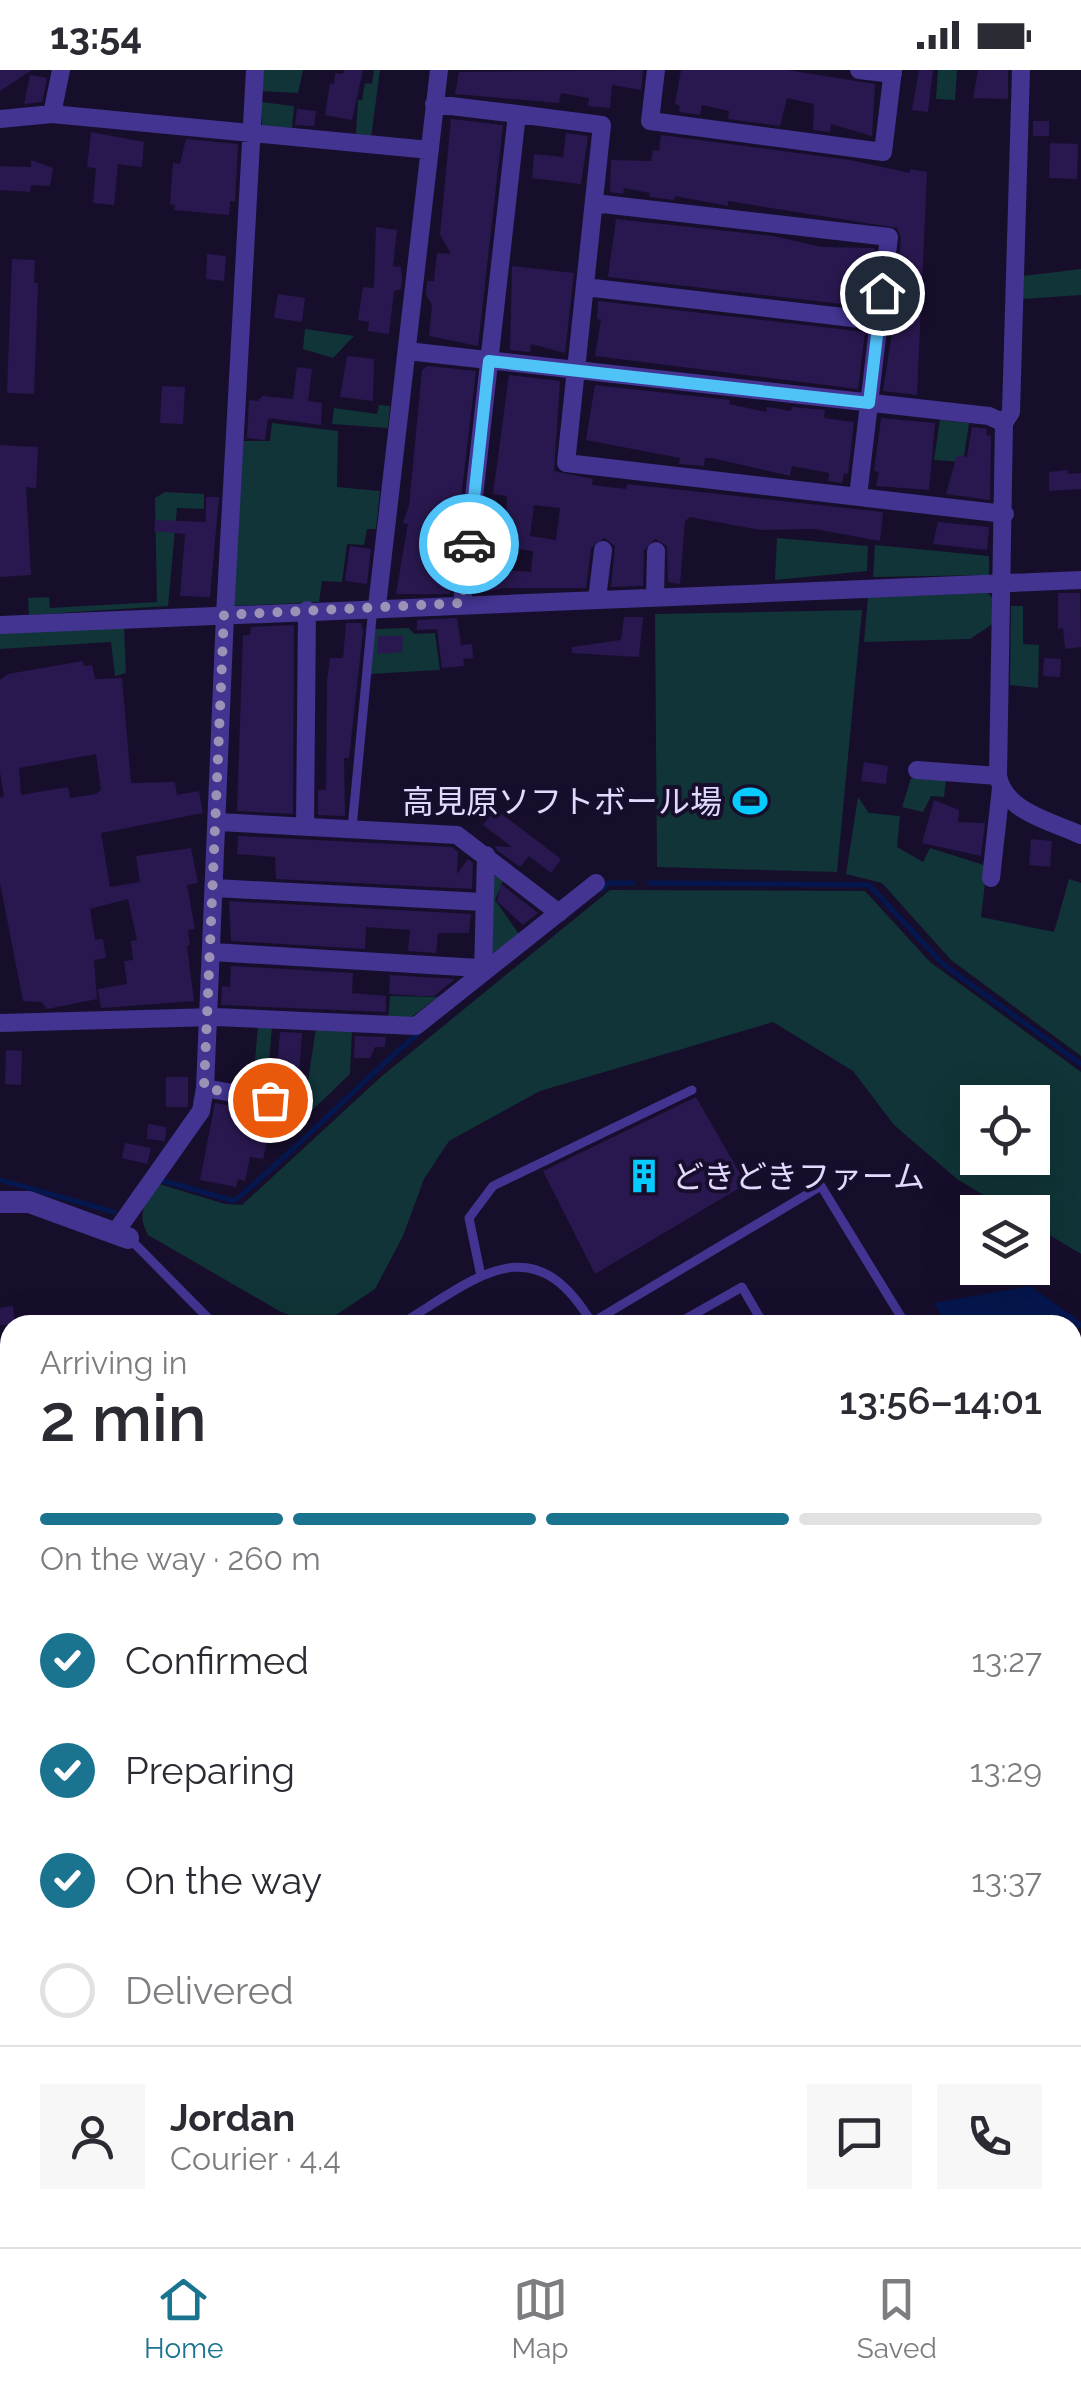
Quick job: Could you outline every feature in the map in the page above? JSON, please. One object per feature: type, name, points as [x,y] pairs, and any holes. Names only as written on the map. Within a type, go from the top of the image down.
[{"type":"street","points":[[52,114],[61,70]]},
{"type":"street","points":[[0,1202],[29,1202],[123,1234],[200,1111],[212,952],[224,615],[256,70]]},
{"type":"street","points":[[375,606],[439,70]]},
{"type":"street","points":[[656,70],[650,121],[883,152],[893,72],[859,70]]},
{"type":"street","points":[[991,878],[1000,782],[1004,424],[1010,412],[1021,70]]},
{"type":"street","points":[[434,104],[602,125],[566,463],[1004,514]]},
{"type":"street","points":[[0,119],[52,114],[430,150]]},
{"type":"street","points":[[462,603],[517,114]]},
{"type":"street","points":[[594,204],[888,237],[858,496]]},
{"type":"street","points":[[585,287],[878,321]]},
{"type":"street","points":[[406,351],[990,416],[1004,424]]},
{"type":"street","points":[[597,599],[602,550]]},
{"type":"street","points":[[655,596],[656,550]]},
{"type":"street","points":[[0,625],[375,606],[1081,580]]},
{"type":"street","points":[[305,826],[307,610]]},
{"type":"street","points":[[917,770],[1000,782],[1022,810],[1081,835]]},
{"type":"street","points":[[218,822],[450,833],[486,855],[559,913]]},
{"type":"street","points":[[481,971],[486,855]]},
{"type":"street","points":[[0,1023],[207,1018],[416,1026],[596,883]]},
{"type":"street","points":[[214,888],[483,902]]},
{"type":"street","points":[[212,952],[481,971]]},
{"type":"street","points":[[204,1088],[302,1106]]},
{"type":"lane","points":[[352,828],[375,606]]},
{"type":"lane","points":[[481,1276],[469,1218],[493,1186],[692,1090]]},
{"type":"lane","points":[[607,1315],[821,1186],[900,1315]]},
{"type":"lane","points":[[123,1234],[205,1315]]},
{"type":"lane","points":[[416,1315],[494,1268],[543,1269],[575,1295],[587,1315]]},
{"type":"lane","points":[[693,1315],[742,1287],[758,1315]]},
{"type":"green space","points":[[261,70],[303,70],[298,93],[259,91]]},
{"type":"green space","points":[[374,70],[380,70],[371,138],[356,135],[358,100],[362,100],[365,83],[372,84]]},
{"type":"green space","points":[[938,70],[957,70],[955,100],[936,99]]},
{"type":"green space","points":[[261,102],[294,106],[292,128],[262,126]]},
{"type":"green space","points":[[1081,269],[1081,295],[1023,299],[1023,276]]},
{"type":"green space","points":[[305,329],[354,336],[333,358],[303,349]]},
{"type":"green space","points":[[379,405],[390,406],[388,428],[332,424],[334,408],[377,414]]},
{"type":"green space","points":[[940,420],[969,423],[963,462],[934,460]]},
{"type":"green space","points":[[272,423],[338,431],[337,487],[380,491],[376,529],[367,529],[364,545],[347,544],[342,582],[322,581],[319,602],[230,606],[243,441],[270,441]]},
{"type":"green space","points":[[165,492],[204,494],[204,509],[177,508],[168,606],[29,615],[28,598],[49,597],[50,608],[157,602],[155,498]]},
{"type":"green space","points":[[777,538],[868,546],[867,571],[775,580]]},
{"type":"green space","points":[[439,540],[448,543],[448,561],[439,564],[430,561],[427,552],[430,543]]},
{"type":"green space","points":[[875,545],[989,556],[989,575],[873,577]]},
{"type":"green space","points":[[988,593],[994,600],[994,623],[970,639],[864,642],[868,597]]},
{"type":"green space","points":[[1011,606],[1023,606],[1023,644],[1039,645],[1038,688],[1010,685]]},
{"type":"green space","name":"高見原ソフトボール場","points":[[862,610],[837,872],[657,867],[655,614]]},
{"type":"green space","points":[[124,626],[126,673],[115,676],[111,642],[0,649],[0,633]]},
{"type":"green space","points":[[409,628],[414,634],[435,633],[440,670],[369,674],[374,629]]},
{"type":"green space","points":[[911,778],[946,780],[944,797],[931,796],[923,812],[902,807]]},
{"type":"green space","points":[[858,797],[869,813],[900,816],[897,847],[923,862],[930,848],[987,866],[981,917],[1054,932],[1069,879],[1081,883],[1081,1056],[951,960],[882,883],[846,874]]},
{"type":"green space","points":[[501,874],[504,878],[495,900],[519,934],[492,954],[487,950],[490,878]]},
{"type":"green space","points":[[610,890],[865,891],[930,962],[1081,1072],[1081,1254],[1050,1235],[1050,1195],[984,1195],[957,1179],[894,1125],[853,1071],[773,1022],[540,1091],[449,1141],[424,1179],[403,1236],[375,1289],[336,1315],[281,1312],[148,1235],[143,1220],[144,1208],[159,1184],[225,1204],[242,1205],[382,1076]]},
{"type":"green space","points":[[390,996],[438,997],[410,1018],[388,1019]]},
{"type":"green space","points":[[258,1024],[272,1026],[269,1062],[255,1061]]},
{"type":"green space","points":[[316,1028],[352,1030],[350,1074],[302,1120]]},
{"type":"shaded area","points":[[1030,1286],[1071,1315],[941,1315],[934,1303]]},
{"type":"building","points":[[0,70],[32,70],[0,91]]},
{"type":"building","points":[[344,70],[363,70],[352,120],[325,115],[330,83],[334,84],[335,73],[343,74]]},
{"type":"building","points":[[643,70],[641,90],[612,85],[610,108],[588,106],[589,98],[561,93],[559,103],[455,94],[459,72]]},
{"type":"building","points":[[681,70],[787,70],[875,84],[872,136],[831,124],[830,132],[813,130],[814,104],[787,98],[780,126],[728,119],[729,111],[702,105],[700,115],[679,112],[680,106],[675,104]]},
{"type":"building","points":[[919,70],[933,70],[928,112],[912,110]]},
{"type":"building","points":[[978,70],[1008,70],[1008,99],[973,98]]},
{"type":"building","points":[[30,75],[47,78],[42,102],[24,104]]},
{"type":"building","points":[[297,109],[316,111],[314,126],[295,125]]},
{"type":"building","points":[[451,119],[503,125],[478,346],[429,336],[432,305],[426,295],[427,281],[434,281],[437,253],[451,254],[440,234]]},
{"type":"building","points":[[1033,121],[1049,121],[1049,136],[1033,136]]},
{"type":"building","points":[[91,132],[144,142],[142,167],[118,164],[114,205],[93,203],[96,168],[87,167]]},
{"type":"building","points":[[566,133],[588,136],[581,184],[532,178],[534,154],[563,157]]},
{"type":"building","points":[[661,135],[850,160],[910,173],[910,169],[927,172],[917,395],[883,391],[903,261],[899,260],[901,238],[897,228],[728,201],[728,206],[675,196],[674,200],[649,197],[650,193],[624,188],[623,194],[610,192],[611,160],[651,161],[653,150],[659,151]]},
{"type":"building","points":[[186,139],[238,144],[235,202],[230,201],[229,215],[174,210],[175,205],[170,204],[173,163],[180,164]]},
{"type":"building","points":[[1050,143],[1078,144],[1077,179],[1049,178]]},
{"type":"building","points":[[31,160],[53,168],[50,186],[31,185],[30,192],[0,190],[0,166],[31,167]]},
{"type":"building","points":[[616,219],[773,236],[822,247],[875,248],[868,307],[608,277]]},
{"type":"building","points":[[376,227],[397,230],[393,266],[401,267],[402,279],[401,289],[394,291],[389,334],[368,331],[369,322],[358,320],[363,287],[374,288]]},
{"type":"building","points":[[207,254],[226,256],[224,281],[206,279]]},
{"type":"building","points":[[12,259],[35,260],[34,283],[38,283],[34,394],[7,393]]},
{"type":"building","points":[[512,266],[574,273],[565,353],[531,344],[530,352],[510,350]]},
{"type":"building","points":[[278,294],[305,298],[302,322],[274,318]]},
{"type":"building","points":[[598,301],[865,332],[858,389],[595,356],[601,320],[597,319]]},
{"type":"building","points":[[347,356],[374,359],[373,401],[340,397]]},
{"type":"building","points":[[428,366],[476,371],[456,541],[427,537],[424,563],[454,566],[450,594],[396,594],[408,524],[403,523],[409,506],[422,370]]},
{"type":"building","points":[[297,367],[312,369],[308,401],[322,403],[321,425],[268,418],[265,440],[247,438],[249,400],[258,401],[262,396],[293,399]]},
{"type":"building","points":[[509,375],[560,381],[554,471],[593,479],[592,485],[626,489],[627,484],[883,512],[880,541],[815,529],[760,530],[690,517],[685,521],[680,584],[668,582],[667,546],[655,539],[644,550],[643,586],[611,587],[615,546],[604,538],[591,548],[586,588],[504,588],[485,592],[492,569],[531,572],[533,551],[504,547],[507,496],[493,494]],"holes":[[[534,505],[560,508],[556,540],[530,536]]]},
{"type":"building","points":[[595,385],[730,400],[729,404],[766,412],[767,407],[825,410],[824,418],[854,422],[848,474],[844,473],[842,483],[828,481],[829,473],[792,466],[790,476],[712,458],[705,458],[704,466],[679,464],[680,458],[586,440]]},
{"type":"building","points":[[162,386],[185,387],[183,424],[160,423]]},
{"type":"building","points":[[881,418],[935,423],[929,490],[876,486],[879,472],[874,471]]},
{"type":"building","points":[[972,427],[987,429],[986,435],[991,436],[990,500],[946,494],[957,455],[967,457]]},
{"type":"building","points":[[0,445],[38,447],[36,488],[26,487],[31,575],[0,577]]},
{"type":"building","points":[[1067,470],[1068,474],[1081,473],[1081,489],[1049,491],[1049,472]]},
{"type":"building","points":[[206,497],[219,497],[210,597],[180,596],[185,534],[154,531],[155,520],[206,522]]},
{"type":"building","points":[[938,522],[989,527],[987,550],[933,544]]},
{"type":"building","points":[[350,546],[371,549],[367,584],[345,581]]},
{"type":"building","points":[[1058,593],[1080,593],[1081,647],[1065,649],[1063,628],[1058,629]]},
{"type":"building","points":[[624,617],[643,617],[639,657],[572,653],[572,647],[621,640]]},
{"type":"building","points":[[457,618],[461,645],[472,644],[473,658],[463,659],[464,666],[442,668],[437,629],[417,630],[417,620]]},
{"type":"building","points":[[346,623],[361,623],[363,631],[349,758],[344,758],[345,816],[318,815],[318,790],[326,790],[330,658],[343,658]]},
{"type":"building","points":[[294,625],[293,814],[237,811],[243,635],[250,635],[251,627]]},
{"type":"building","points":[[378,636],[403,636],[402,652],[377,654]]},
{"type":"building","points":[[1044,658],[1061,659],[1060,677],[1043,676]]},
{"type":"building","points":[[83,661],[84,666],[92,665],[95,679],[122,678],[131,783],[175,782],[177,795],[199,791],[203,813],[101,833],[110,887],[140,882],[136,856],[191,848],[198,883],[187,885],[195,929],[188,930],[187,946],[194,1001],[101,1008],[98,989],[127,984],[124,961],[133,960],[131,941],[137,940],[128,899],[90,909],[95,940],[103,939],[106,958],[94,960],[97,999],[47,1009],[42,1002],[23,1001],[0,883],[0,798],[4,797],[0,772],[0,680],[8,674]],"holes":[[[96,754],[101,790],[70,798],[68,787],[21,795],[19,768]]]},
{"type":"building","points":[[864,762],[888,766],[886,784],[861,781]]},
{"type":"building","points":[[934,800],[959,810],[958,822],[985,823],[981,856],[922,843]]},
{"type":"building","points":[[495,809],[561,859],[551,873],[529,856],[520,867],[497,850],[495,846],[512,847],[483,825]]},
{"type":"building","points":[[238,836],[452,847],[458,852],[457,874],[468,859],[473,863],[472,889],[276,879],[275,857],[237,854]]},
{"type":"building","points":[[1031,839],[1052,841],[1050,867],[1029,865]]},
{"type":"building","points":[[501,884],[538,913],[523,925],[497,901]]},
{"type":"building","points":[[229,901],[471,914],[469,933],[438,933],[436,953],[408,951],[410,930],[366,927],[365,949],[231,941]]},
{"type":"building","points":[[231,966],[353,973],[352,993],[386,996],[386,1012],[221,1005],[222,986],[230,987]]},
{"type":"building","points":[[390,975],[455,979],[434,996],[420,996],[389,994]]},
{"type":"building","points":[[280,1032],[302,1033],[299,1073],[307,1075],[303,1094],[242,1082],[246,1064],[277,1070]]},
{"type":"building","points":[[355,1036],[386,1037],[385,1047],[375,1047],[370,1058],[354,1058]]},
{"type":"building","points":[[6,1050],[22,1051],[21,1085],[5,1084]]},
{"type":"building","points":[[166,1077],[188,1077],[188,1107],[166,1107]]},
{"type":"building","name":"どきどきファーム","points":[[696,1097],[746,1184],[595,1274],[543,1171]]},
{"type":"building","points":[[215,1103],[295,1117],[291,1131],[270,1130],[263,1159],[250,1157],[245,1181],[238,1179],[236,1187],[200,1180]]},
{"type":"building","points":[[148,1124],[166,1127],[165,1141],[147,1139]]},
{"type":"building","points":[[125,1143],[151,1148],[147,1164],[122,1158]]},
{"type":"building","points":[[13,1306],[14,1315],[0,1315],[0,1308]]},
{"type":"waterway","points":[[601,890],[609,883],[633,883]]},
{"type":"waterway","points":[[649,883],[869,885],[944,965],[1081,1064]]},
{"type":"waterway","points":[[161,1180],[234,1201],[419,1033]]},
{"type":"waterway","points":[[0,1180],[114,1212]]},
{"type":"way so far","points":[[270,1100],[204,1088],[224,615],[462,603],[469,544]]},
{"type":"place","name":"高見原ソフトボール場","points":[[750,801]]},
{"type":"place","name":"どきどきファーム","points":[[644,1176]]},
{"type":"route","points":[[469,544],[489,361],[869,403],[882,293]]}]
